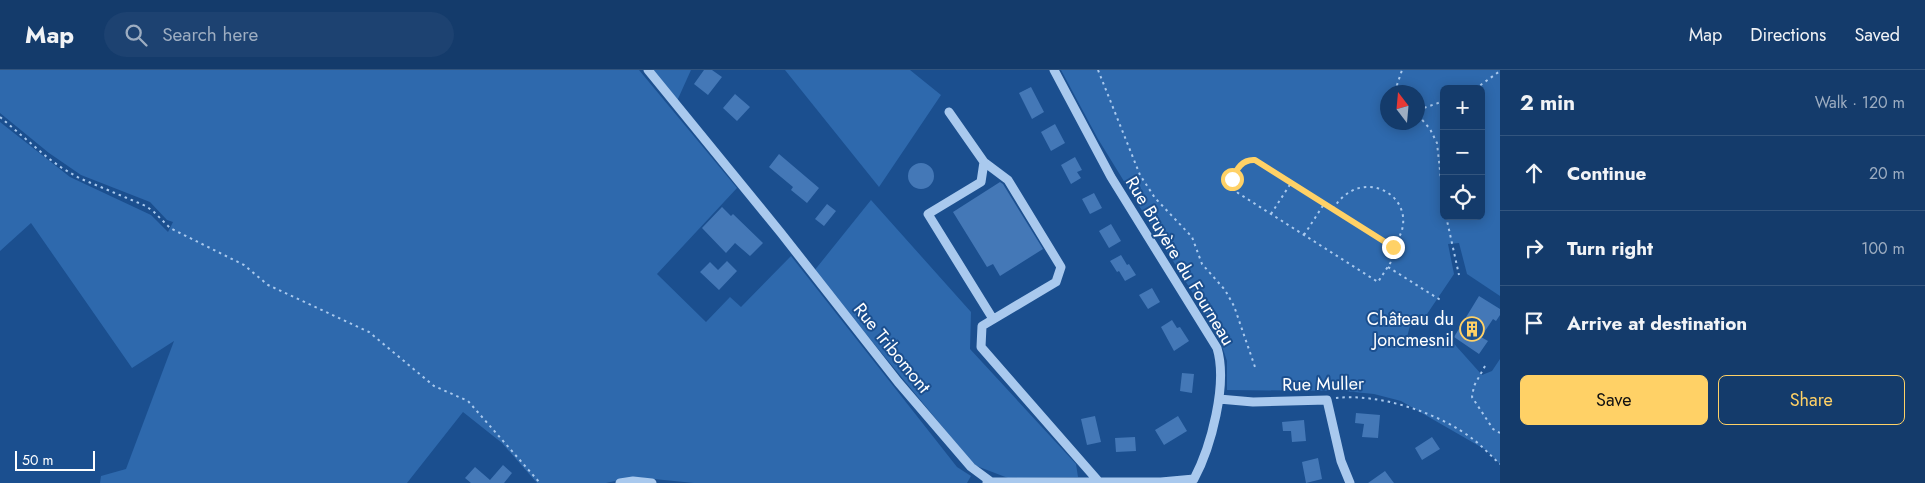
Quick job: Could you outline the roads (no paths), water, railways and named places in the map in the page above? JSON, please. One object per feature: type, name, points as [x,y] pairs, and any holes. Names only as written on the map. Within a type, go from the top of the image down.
[{"type":"street","name":"Rue Tribomont","points":[[648,70],[781,233],[898,382],[971,467],[987,482],[1194,481]]},
{"type":"street","name":"Rue Bruyère du Fourneau","points":[[1054,70],[1111,177],[1217,348],[1221,373],[1218,399],[1202,463],[1194,481]]},
{"type":"street","points":[[949,112],[984,162],[1008,180],[1061,267],[1056,282],[982,326],[981,348],[1099,482]]},
{"type":"street","points":[[984,162],[981,182],[928,214],[993,319]]},
{"type":"street","name":"Rue Muller","points":[[1218,399],[1253,402],[1327,400],[1341,461],[1350,483]]},
{"type":"street","points":[[620,483],[633,481],[652,483]]},
{"type":"place","name":"Château du Joncmesnil","points":[[1472,329]]}]
